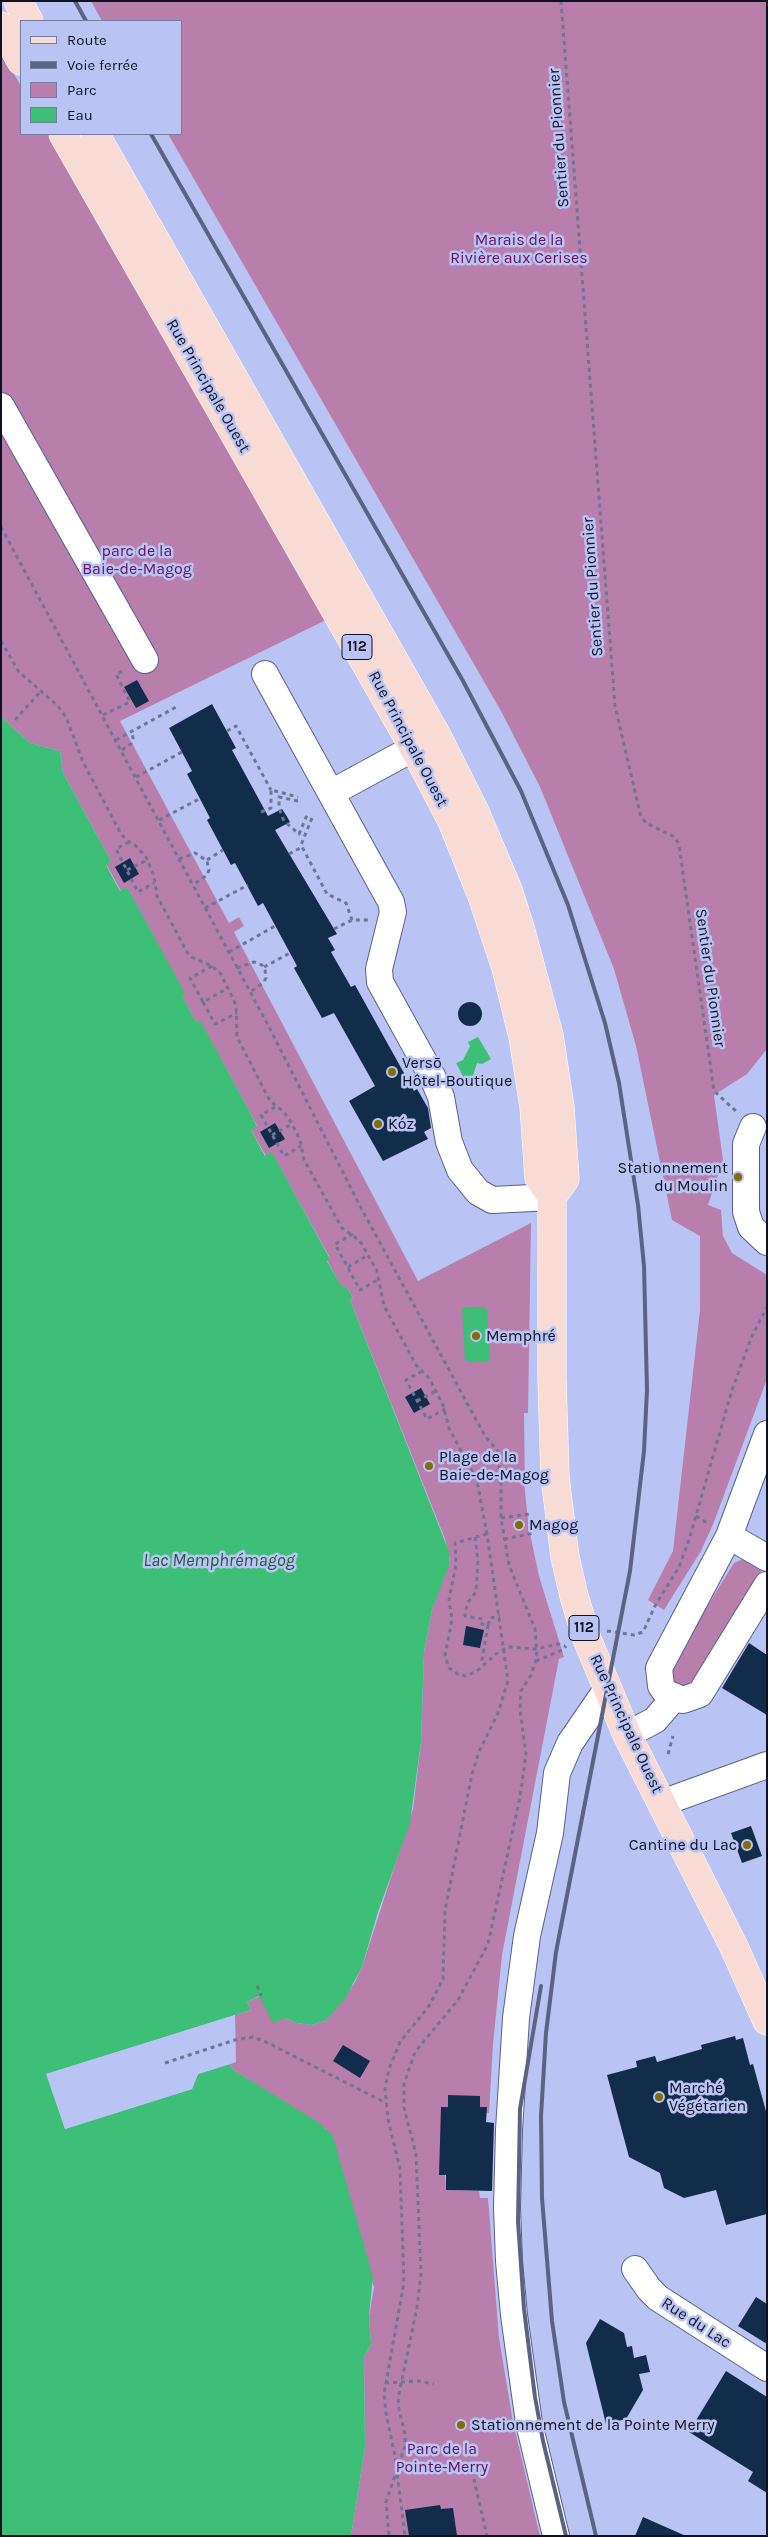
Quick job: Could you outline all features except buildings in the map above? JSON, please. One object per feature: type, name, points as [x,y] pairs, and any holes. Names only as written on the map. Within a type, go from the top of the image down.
[{"type":"main road","points":[[18,1],[29,20]]},
{"type":"main road","points":[[1,26],[20,59]]},
{"type":"main road","name":"Rue Principale Ouest","points":[[64,135],[426,742]]},
{"type":"main road","name":"Rue Principale Ouest","points":[[96,135],[426,742],[468,858],[501,951],[515,1002],[529,1072],[539,1178],[552,1197],[552,1386],[558,1513],[574,1596],[587,1639],[627,1735],[748,1977],[767,2021]]},
{"type":"street","points":[[1,406],[145,660]]},
{"type":"street","points":[[266,674],[391,902],[393,912],[379,969],[380,982],[433,1078],[441,1097],[449,1142],[460,1170],[478,1192],[492,1200],[552,1197]]},
{"type":"street","points":[[332,793],[426,742]]},
{"type":"street","points":[[753,1127],[746,1144],[746,1212],[751,1226],[767,1242]]},
{"type":"street","points":[[767,1434],[729,1536],[659,1668],[661,1686],[674,1698],[683,1700],[700,1694],[767,1585]]},
{"type":"street","points":[[729,1536],[767,1558]]},
{"type":"street","points":[[556,2536],[528,2414],[514,2315],[507,2207],[509,2130],[516,2018],[527,1936],[550,1833],[557,1773],[570,1743],[607,1689]]},
{"type":"street","points":[[627,1735],[655,1720],[674,1698]]},
{"type":"street","points":[[662,1803],[767,1765]]},
{"type":"street","name":"Rue du Lac","points":[[635,2269],[658,2298],[767,2368]]},
{"type":"path","name":"Sentier du Pionnier","points":[[561,1],[615,706],[640,817],[646,823],[676,837],[679,845],[714,1091],[753,1127]]},
{"type":"path","points":[[1,527],[122,750],[365,1214],[486,1436],[497,1450],[501,1482],[501,1518],[509,1565],[535,1629],[538,1649],[531,1675],[521,1691],[520,1710],[526,1754],[518,1806],[488,1944],[458,2000],[415,2052],[404,2084],[404,2108],[416,2154],[421,2274],[417,2307],[398,2405],[406,2446],[386,2502],[389,2536]]},
{"type":"path","points":[[1,641],[19,672],[58,706],[66,717],[87,769],[120,832],[141,851],[147,860],[154,876],[157,896],[191,957],[212,966],[221,974],[237,1013],[235,1024],[237,1037],[270,1101],[288,1116],[301,1146],[304,1160],[342,1228],[353,1234],[368,1255],[380,1279],[384,1306],[416,1365],[436,1391],[445,1409],[449,1428],[474,1474],[487,1534],[500,1616],[503,1650],[508,1673],[506,1687],[498,1713],[474,1764],[444,1910],[443,1979],[436,1996],[407,2031],[394,2054],[386,2082],[386,2103],[400,2168],[404,2282],[385,2382],[386,2413],[397,2472],[405,2536]]},
{"type":"path","points":[[103,716],[130,702],[116,674],[145,660]]},
{"type":"path","points":[[15,720],[41,690]]},
{"type":"path","points":[[116,740],[178,706]]},
{"type":"path","points":[[227,730],[236,726],[271,790],[271,808],[261,812]]},
{"type":"path","points":[[122,750],[131,744],[134,738],[132,732]]},
{"type":"path","points":[[136,777],[182,752]]},
{"type":"path","points":[[271,790],[298,797]]},
{"type":"path","points":[[159,820],[201,798]]},
{"type":"path","points":[[298,802],[279,798],[279,808],[284,822],[299,834],[307,815]]},
{"type":"path","points":[[312,818],[301,844],[302,847],[327,894],[346,903],[352,920]]},
{"type":"path","points":[[129,842],[116,849],[138,892],[154,883]]},
{"type":"path","points":[[289,854],[302,847]]},
{"type":"path","points":[[206,860],[223,850]]},
{"type":"path","points":[[179,859],[195,853],[206,860],[209,867],[207,875],[193,885]]},
{"type":"path","points":[[127,870],[147,860]]},
{"type":"path","points":[[205,908],[248,885]]},
{"type":"path","points":[[334,929],[352,920],[390,924]]},
{"type":"path","points":[[229,952],[275,926]]},
{"type":"path","points":[[264,967],[290,953]]},
{"type":"path","points":[[237,968],[254,962],[264,967],[266,972],[265,981],[250,992]]},
{"type":"path","points":[[212,966],[190,978],[215,1024],[237,1013]]},
{"type":"path","points":[[203,1002],[228,988]]},
{"type":"path","points":[[275,1106],[261,1115],[284,1156],[301,1146]]},
{"type":"path","points":[[272,1135],[292,1124]]},
{"type":"path","points":[[353,1234],[335,1244],[360,1290],[380,1279]]},
{"type":"path","points":[[348,1267],[368,1255]]},
{"type":"path","points":[[606,1631],[634,1635],[643,1632],[654,1606],[679,1567],[689,1540],[736,1376],[752,1336],[767,1307]]},
{"type":"path","points":[[422,1371],[406,1380],[427,1419],[445,1409]]},
{"type":"path","points":[[417,1401],[436,1391]]},
{"type":"path","points":[[501,1518],[530,1514]]},
{"type":"path","points":[[504,1538],[534,1533]]},
{"type":"path","points":[[487,1534],[455,1543],[456,1564],[449,1600],[452,1619],[445,1656],[449,1668],[459,1675],[472,1674],[503,1650],[512,1646],[538,1649],[558,1644],[565,1646],[562,1650],[535,1662]]},
{"type":"path","points":[[475,1537],[478,1561],[476,1592],[468,1602],[464,1613],[465,1616],[483,1619],[482,1624],[488,1625]]},
{"type":"path","points":[[485,1665],[482,1660],[490,1618],[500,1616]]},
{"type":"path","points":[[257,1986],[262,1994],[260,1996]]},
{"type":"path","points":[[165,2063],[235,2040],[252,2038],[266,2042],[386,2103]]},
{"type":"path","points":[[385,2382],[419,2381],[434,2384]]},
{"type":"path","points":[[472,2471],[487,2536]]},
{"type":"green space","name":"Marais de la Rivière aux Cerises","points":[[91,1],[767,1],[767,1049],[747,1074],[714,1095],[723,1160],[708,1205],[721,1210],[723,1236],[732,1253],[767,1275],[767,1379],[714,1522],[701,1551],[664,1610],[648,1600],[673,1551],[700,1310],[700,1236],[672,1220],[636,1046],[614,969],[540,787],[501,711],[169,135],[182,135],[182,20],[101,20]]},
{"type":"green space","name":"Parc de la Pointe-Merry","points":[[1,52],[20,84],[20,135],[50,135],[328,619],[120,721],[229,923],[239,917],[244,926],[234,932],[418,1281],[531,1223],[528,1413],[524,1413],[525,1492],[529,1529],[539,1576],[564,1657],[559,1659],[502,1955],[493,2044],[489,2113],[441,2107],[446,2190],[479,2191],[480,2198],[488,2198],[499,2338],[513,2422],[540,2536],[351,2536],[365,2448],[364,2357],[371,2344],[369,2316],[374,2287],[326,2129],[232,2069],[230,2064],[236,2062],[235,2015],[251,2010],[247,2002],[260,1996],[284,2018],[297,2023],[311,2025],[325,2021],[354,1984],[362,1967],[413,1809],[421,1742],[424,1652],[432,1610],[450,1559],[445,1539],[350,1300],[353,1298],[346,1286],[342,1288],[327,1260],[330,1258],[272,1153],[266,1156],[251,1130],[257,1126],[251,1114],[200,1021],[196,1022],[181,995],[184,993],[127,888],[121,891],[106,864],[111,861],[63,773],[60,751],[30,743],[1,717]]},
{"type":"green space","points":[[743,1559],[760,1568],[762,1576],[697,1685],[680,1688],[670,1678],[673,1661],[734,1563]]},
{"type":"water","name":"Lac Memphrémagog","points":[[1,717],[30,743],[60,751],[63,773],[111,861],[106,865],[120,891],[127,887],[185,993],[182,996],[196,1022],[200,1020],[251,1114],[257,1127],[251,1130],[265,1156],[272,1152],[330,1259],[327,1261],[342,1287],[346,1286],[353,1298],[350,1300],[450,1554],[449,1565],[432,1610],[424,1652],[421,1742],[410,1823],[378,1912],[362,1967],[345,1999],[325,2021],[311,2025],[297,2023],[284,2018],[273,2023],[259,1996],[247,2002],[251,2010],[47,2074],[65,2129],[192,2089],[198,2074],[230,2064],[232,2069],[318,2122],[333,2136],[373,2277],[369,2316],[371,2344],[364,2357],[365,2448],[351,2536],[1,2536]]},
{"type":"water","points":[[478,1037],[491,1059],[482,1064],[477,1063],[473,1076],[465,1080],[456,1063],[463,1060],[470,1046],[468,1042]]},
{"type":"water","points":[[466,1307],[483,1307],[487,1310],[489,1361],[468,1362],[465,1360],[462,1310]]},
{"type":"pier","points":[[235,2015],[235,2018],[50,2076],[66,2126],[190,2087],[197,2071],[230,2061],[233,2063],[198,2074],[192,2089],[65,2129],[46,2074]]},
{"type":"railway","points":[[75,1],[85,20]]},
{"type":"railway","points":[[152,135],[463,681],[521,791],[568,905],[605,1023],[619,1083],[638,1205],[644,1266],[647,1390],[644,1451],[630,1571],[556,1952],[546,2033],[541,2116],[542,2198],[552,2321],[564,2402],[596,2536]]},
{"type":"railway","points":[[541,1986],[520,2109],[518,2221],[524,2309],[535,2397],[543,2441],[566,2536]]},
{"type":"place","name":"Versō Hôtel-Boutique","points":[[392,1072]]},
{"type":"place","name":"Kóz","points":[[378,1124]]},
{"type":"place","name":"Stationnement du Moulin","points":[[738,1177]]},
{"type":"place","name":"Memphré","points":[[476,1336]]},
{"type":"place","name":"Plage de la Baie-de-Magog","points":[[429,1466]]},
{"type":"place","name":"Magog","points":[[519,1525]]},
{"type":"place","name":"Cantine du Lac","points":[[747,1845]]},
{"type":"place","name":"Marché Végétarien","points":[[659,2097]]},
{"type":"place","name":"Stationnement de la Pointe Merry","points":[[461,2425]]},
{"type":"park label","name":"parc de la Baie-de-Magog","points":[[137,560]]}]
